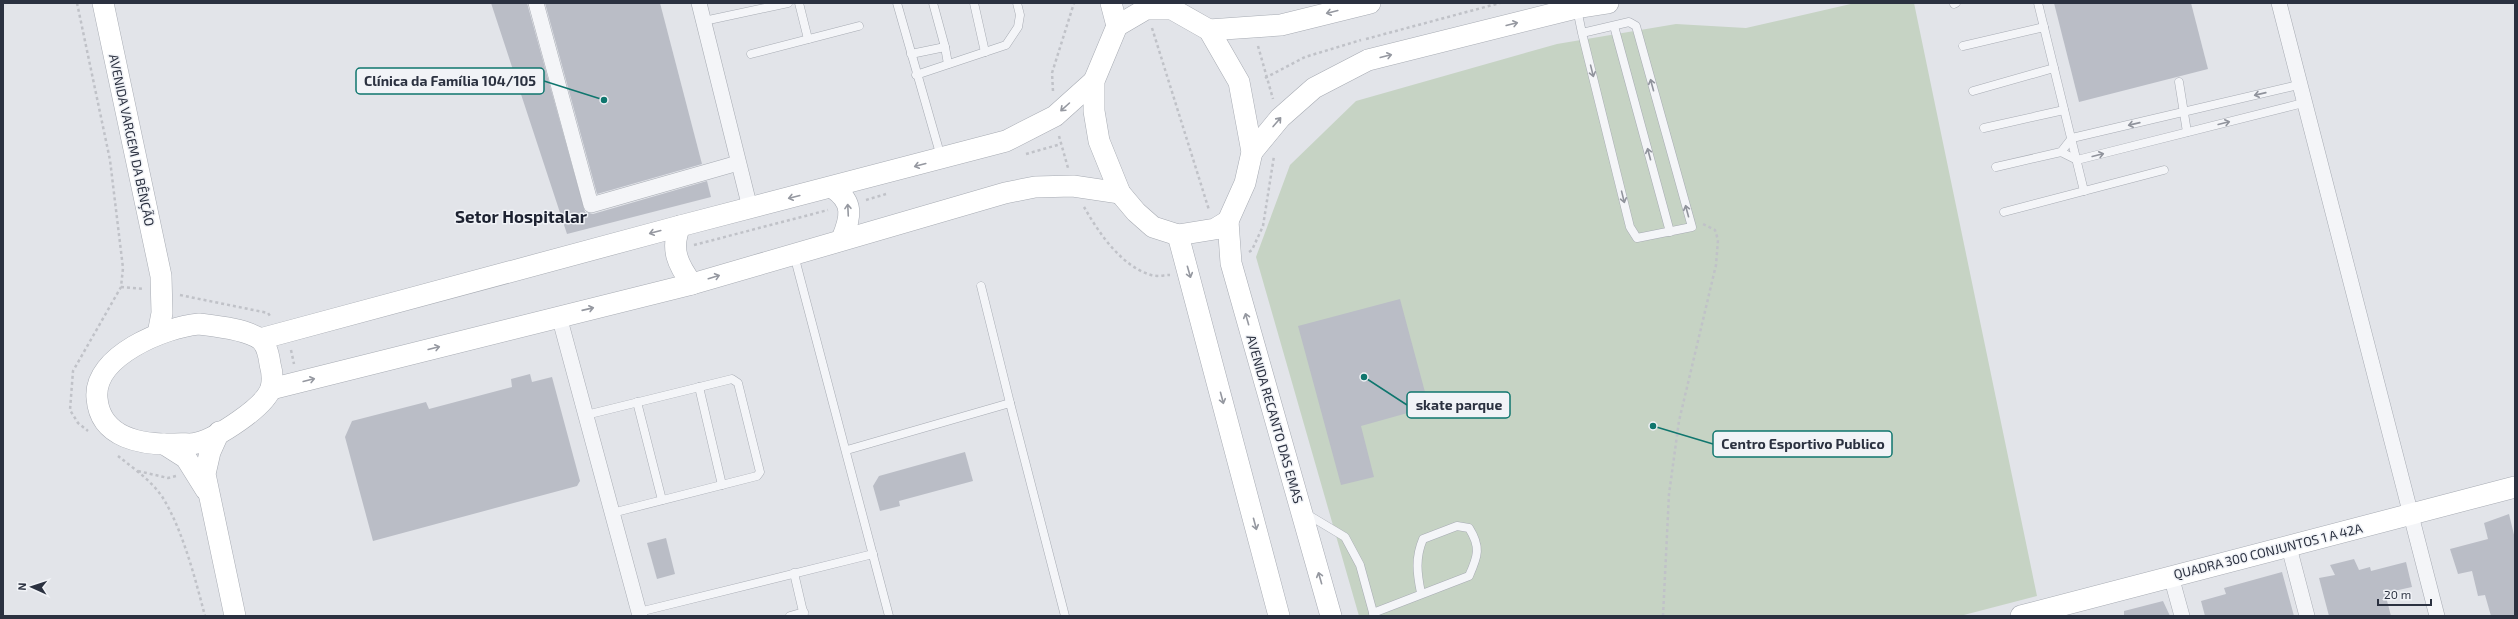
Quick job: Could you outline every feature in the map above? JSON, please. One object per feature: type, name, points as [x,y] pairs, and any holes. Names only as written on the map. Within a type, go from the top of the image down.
[{"type":"street","name":"AVENIDA VARGEM DA BÊNÇÃO","points":[[103,3],[164,287],[162,314],[158,334]]},
{"type":"street","points":[[536,3],[592,205],[738,163]]},
{"type":"street","points":[[699,3],[750,208]]},
{"type":"street","points":[[1111,3],[1117,26]]},
{"type":"street","points":[[1209,30],[1253,25],[1281,25],[1370,3]]},
{"type":"street","points":[[1252,152],[1280,118],[1314,88],[1368,60],[1576,8],[1608,3]]},
{"type":"street","points":[[2278,3],[2298,85],[2437,616]]},
{"type":"street","points":[[1171,6],[1209,30],[1240,82],[1252,152],[1245,183],[1221,225],[1178,235],[1153,227],[1136,212],[1120,194],[1099,141],[1094,111],[1094,81],[1117,26],[1146,9],[1171,6]]},
{"type":"street","points":[[260,339],[266,347],[270,363],[272,376],[270,389],[257,407],[240,421],[197,443],[164,444],[134,441],[113,430],[101,414],[96,398],[100,382],[111,364],[126,351],[158,334],[186,325],[220,326],[260,339],[680,226],[942,159],[1006,141],[1055,116],[1094,81]]},
{"type":"street","points":[[270,389],[692,284],[842,238],[1005,193],[1035,187],[1073,186],[1120,194]]},
{"type":"street","points":[[833,188],[846,197],[848,205],[848,220],[842,238]]},
{"type":"street","name":"AVENIDA RECANTO DAS EMAS","points":[[1221,225],[1331,616]]},
{"type":"street","points":[[680,226],[674,250],[679,267],[692,284]]},
{"type":"street","points":[[1178,235],[1190,274],[1279,616]]},
{"type":"street","name":"AVENIDA VARGEM DA BÊNÇÃO","points":[[164,287],[186,325]]},
{"type":"street","points":[[559,316],[639,614]]},
{"type":"street","points":[[219,432],[207,463],[207,493],[234,616]]},
{"type":"street","points":[[164,444],[186,458],[207,493]]},
{"type":"street","name":"QUADRA 300 CONJUNTOS 1 A 42A","points":[[2021,616],[2515,487]]},
{"type":"street","points":[[2289,547],[2307,616]]},
{"type":"street","points":[[2171,576],[2182,616]]},
{"type":"lane","points":[[704,21],[788,3]]},
{"type":"lane","points":[[799,3],[808,39]]},
{"type":"lane","points":[[897,3],[916,75],[942,159]]},
{"type":"lane","points":[[934,3],[948,64]]},
{"type":"lane","points":[[974,3],[985,52]]},
{"type":"lane","points":[[916,75],[1002,47],[1011,40],[1020,20],[1017,3]]},
{"type":"lane","points":[[2038,3],[2084,191]]},
{"type":"lane","points":[[1576,8],[1582,33],[1633,234],[1637,238],[1692,227],[1636,26],[1629,22],[1582,33]]},
{"type":"lane","points":[[751,54],[860,26]]},
{"type":"lane","points":[[1614,26],[1670,232]]},
{"type":"lane","points":[[1964,46],[2044,27]]},
{"type":"lane","points":[[911,54],[945,47]]},
{"type":"lane","points":[[1973,92],[2054,68]]},
{"type":"lane","points":[[2179,82],[2187,132]]},
{"type":"lane","points":[[1996,167],[2061,152],[2072,138],[2298,85]]},
{"type":"lane","points":[[2061,152],[2077,160],[2303,103]]},
{"type":"lane","points":[[1984,128],[2064,110]]},
{"type":"lane","points":[[2004,212],[2164,170]]},
{"type":"lane","points":[[794,253],[890,616]]},
{"type":"lane","points":[[981,286],[1065,616]]},
{"type":"lane","points":[[586,415],[732,379],[738,383],[760,472],[757,476],[612,513]]},
{"type":"lane","points":[[699,387],[722,485]]},
{"type":"lane","points":[[637,402],[662,500]]},
{"type":"lane","points":[[847,450],[1010,402]]},
{"type":"lane","points":[[1301,510],[1345,537],[1360,565],[1373,614],[1421,593],[1469,576],[1477,559],[1477,541],[1469,528],[1458,526],[1423,539],[1417,552],[1416,568],[1421,593]]},
{"type":"lane","points":[[639,614],[794,573],[873,554]]},
{"type":"lane","points":[[790,616],[804,614],[794,573]]},
{"type":"path","points":[[77,3],[110,160],[123,268],[121,287],[73,371],[70,410],[78,423],[90,433]]},
{"type":"path","points":[[1074,3],[1052,73],[1055,116],[1073,186],[1100,234],[1135,268],[1152,276],[1190,274]]},
{"type":"path","points":[[1146,9],[1221,225]]},
{"type":"path","points":[[1253,25],[1265,78],[1280,118]]},
{"type":"path","points":[[1231,263],[1252,250],[1263,226],[1275,155]]},
{"type":"path","points":[[1663,616],[1668,494],[1679,421],[1716,265],[1718,240],[1715,230],[1707,224],[1692,227]]},
{"type":"path","points":[[121,287],[164,287],[268,313],[286,331]]},
{"type":"path","points":[[114,452],[137,471],[162,496],[173,518],[197,586],[205,616]]},
{"type":"green space","points":[[1855,3],[1914,3],[2037,596],[1960,616],[1359,616],[1256,257],[1290,165],[1356,101],[1557,44],[1676,24],[1746,28]]},
{"type":"building","points":[[491,3],[527,3],[585,212],[593,214],[707,181],[711,197],[567,234]]},
{"type":"building","points":[[545,3],[660,3],[702,164],[597,194]]},
{"type":"building","points":[[2054,3],[2191,3],[2208,69],[2079,102]]},
{"type":"building","points":[[1400,299],[1429,407],[1361,426],[1374,477],[1341,485],[1298,326]]},
{"type":"building","points":[[530,374],[532,382],[552,377],[580,481],[577,486],[373,541],[345,437],[352,421],[426,402],[429,409],[512,387],[511,379]]},
{"type":"building","points":[[965,452],[973,481],[899,501],[900,506],[880,511],[873,486],[879,476]]},
{"type":"building","points":[[2509,514],[2515,539],[2515,616],[2491,616],[2485,595],[2478,596],[2472,571],[2458,574],[2450,549],[2488,539],[2484,523]]},
{"type":"building","points":[[666,538],[675,574],[657,579],[647,543]]},
{"type":"building","points":[[2354,559],[2359,570],[2370,567],[2371,571],[2406,562],[2412,587],[2385,593],[2391,616],[2329,616],[2319,578],[2335,575],[2330,565]]},
{"type":"building","points":[[2282,572],[2294,616],[2205,616],[2201,601],[2226,594],[2224,588]]},
{"type":"building","points":[[2163,601],[2170,616],[2124,616],[2124,611]]},
{"type":"place","name":"Clínica da Família 104/105","points":[[604,100]]},
{"type":"place","name":"skate parque","points":[[1364,377]]},
{"type":"place","name":"Centro Esportivo Publico","points":[[1653,426]]},
{"type":"district","name":"Setor Hospitalar","points":[[521,216]]}]
